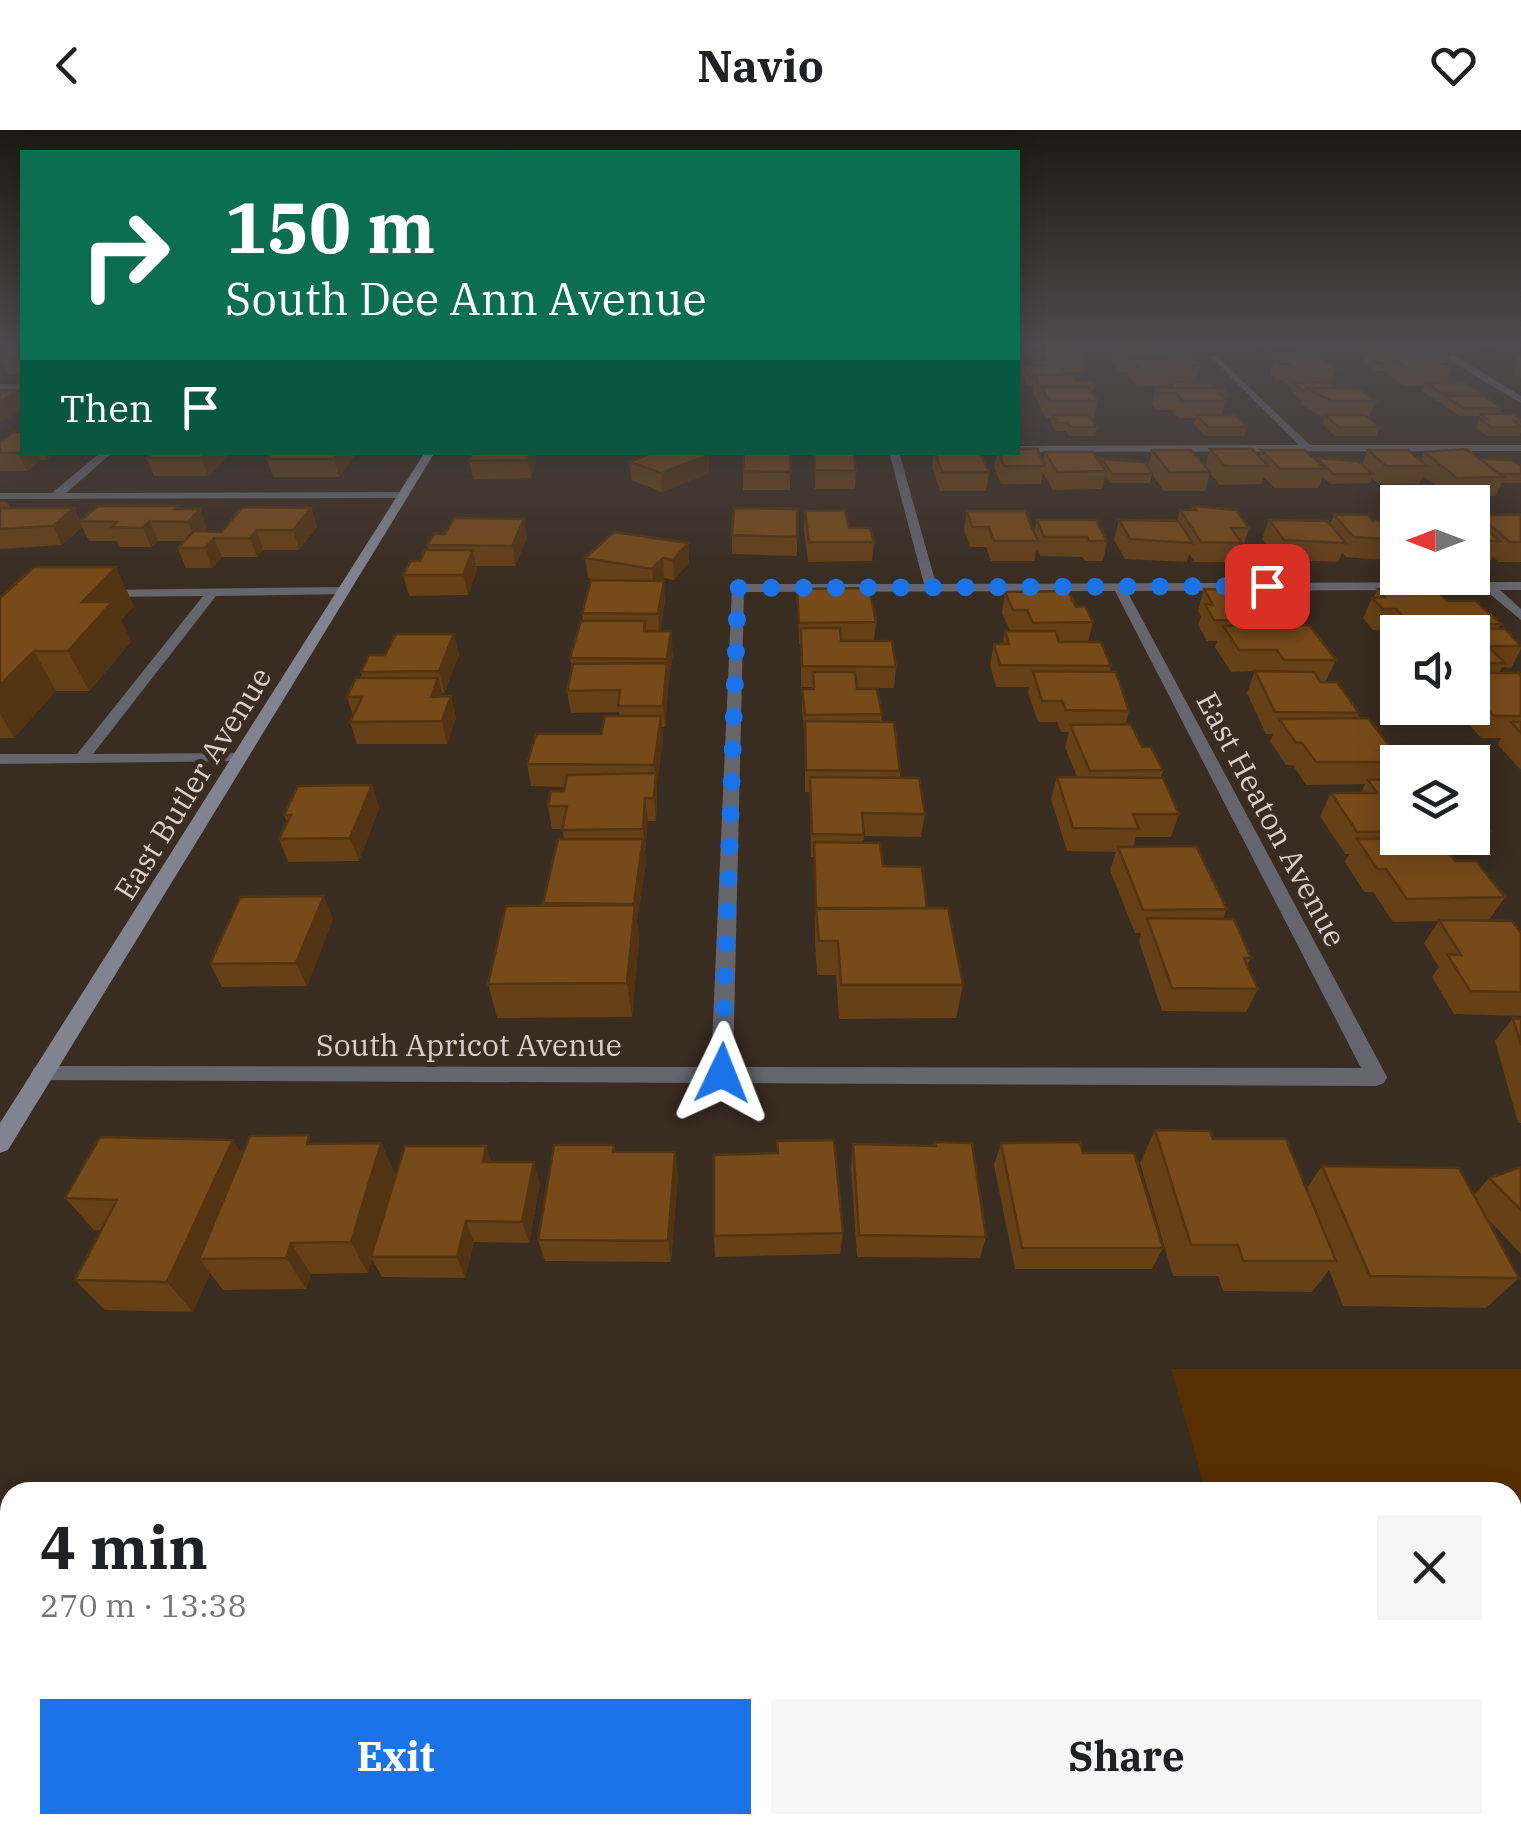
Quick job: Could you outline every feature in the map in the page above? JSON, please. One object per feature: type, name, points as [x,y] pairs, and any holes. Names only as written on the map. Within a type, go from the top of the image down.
[{"type":"street","points":[[1284,425],[1308,448]]},
{"type":"street","points":[[1020,446],[1521,448]]},
{"type":"street","points":[[55,496],[104,455]]},
{"type":"street","name":"East Butler Avenue","points":[[0,1143],[428,455]]},
{"type":"street","points":[[895,455],[931,587]]},
{"type":"street","points":[[0,496],[404,495]]},
{"type":"street","points":[[722,1073],[738,588],[1380,586]]},
{"type":"street","points":[[1490,586],[1521,586]]},
{"type":"street","name":"East Heaton Avenue","points":[[1119,587],[1376,1078]]},
{"type":"street","points":[[1490,588],[1521,616]]},
{"type":"street","points":[[77,594],[344,591]]},
{"type":"street","points":[[81,759],[212,593]]},
{"type":"street","points":[[0,759],[240,758]]},
{"type":"street","name":"South Apricot Avenue","points":[[42,1074],[722,1073],[1376,1078]]},
{"type":"shaded area","points":[[1171,1369],[1521,1369],[1521,1482],[1203,1482]]},
{"type":"building","points":[[1336,425],[1380,427],[1338,427]]},
{"type":"building","points":[[20,431],[20,452],[0,453],[0,441]]},
{"type":"building","points":[[1020,449],[1037,449],[1045,466],[1004,466],[1000,455],[1020,455]]},
{"type":"building","points":[[1210,449],[1252,449],[1268,466],[1225,466]]},
{"type":"building","points":[[1466,449],[1504,477],[1457,478],[1424,452]]},
{"type":"building","points":[[1152,450],[1191,450],[1210,472],[1169,472]]},
{"type":"building","points":[[1261,450],[1305,450],[1326,469],[1280,469]]},
{"type":"building","points":[[1368,450],[1408,450],[1427,466],[1386,466]]},
{"type":"building","points":[[1045,452],[1093,452],[1106,471],[1057,472]]},
{"type":"building","points":[[150,455],[204,455],[201,458],[147,458]]},
{"type":"building","points":[[270,455],[337,455],[334,459],[267,459]]},
{"type":"building","points":[[472,455],[530,455],[528,460],[469,461]]},
{"type":"building","points":[[646,455],[709,455],[661,473],[629,462]]},
{"type":"building","points":[[744,455],[790,455],[791,472],[743,471]]},
{"type":"building","points":[[814,455],[854,455],[856,471],[815,470]]},
{"type":"building","points":[[936,455],[981,455],[989,472],[942,472]]},
{"type":"building","points":[[1317,458],[1358,461],[1373,474],[1333,474]]},
{"type":"building","points":[[1102,459],[1145,462],[1152,474],[1112,474]]},
{"type":"building","points":[[1480,459],[1512,460],[1521,466],[1521,474],[1499,474]]},
{"type":"building","points":[[98,506],[200,509],[188,522],[150,521],[143,528],[111,527],[117,522],[80,521]]},
{"type":"building","points":[[1193,506],[1236,510],[1249,528],[1231,528],[1242,543],[1201,542],[1180,510],[1196,510]]},
{"type":"building","points":[[243,507],[311,508],[293,530],[257,530],[250,538],[214,538],[205,548],[178,548],[194,531],[221,532]]},
{"type":"building","points":[[0,508],[74,508],[53,526],[0,529]]},
{"type":"building","points":[[734,508],[797,509],[797,537],[732,535]]},
{"type":"building","points":[[845,510],[849,528],[870,528],[874,542],[809,542],[805,511]]},
{"type":"building","points":[[967,511],[1025,511],[1038,541],[994,541],[989,527],[972,527]]},
{"type":"building","points":[[1334,515],[1368,515],[1373,521],[1380,521],[1380,539],[1354,537]]},
{"type":"building","points":[[1490,515],[1521,515],[1521,542],[1510,542],[1490,525]]},
{"type":"building","points":[[454,518],[524,519],[512,546],[427,545],[434,534],[445,534]]},
{"type":"building","points":[[1037,520],[1096,520],[1107,541],[1044,537]]},
{"type":"building","points":[[1119,520],[1178,521],[1193,543],[1130,539]]},
{"type":"building","points":[[1269,520],[1327,521],[1346,543],[1284,540]]},
{"type":"building","points":[[614,532],[688,543],[673,560],[663,558],[652,569],[585,558]]},
{"type":"building","points":[[425,550],[473,550],[463,575],[403,575],[411,561],[420,561]]},
{"type":"building","points":[[34,567],[116,567],[82,602],[112,602],[68,651],[34,651],[0,685],[0,598]]},
{"type":"building","points":[[591,580],[664,581],[658,614],[582,613]]},
{"type":"building","points":[[869,588],[876,622],[799,623],[797,589]]},
{"type":"building","points":[[1204,589],[1254,590],[1275,621],[1214,620],[1205,604],[1213,605]]},
{"type":"building","points":[[1068,591],[1076,607],[1085,606],[1093,622],[1033,623],[1027,610],[1013,610],[1005,592]]},
{"type":"building","points":[[1441,595],[1447,601],[1476,601],[1501,624],[1490,624],[1490,615],[1402,615],[1396,609],[1383,609],[1372,598]]},
{"type":"building","points":[[581,621],[645,621],[644,631],[671,631],[667,659],[570,658]]},
{"type":"building","points":[[1309,625],[1336,660],[1284,660],[1277,650],[1239,650],[1223,626]]},
{"type":"building","points":[[801,628],[840,628],[841,641],[892,641],[896,667],[802,666]]},
{"type":"building","points":[[1490,629],[1505,629],[1521,646],[1490,646]]},
{"type":"building","points":[[1005,631],[1055,631],[1059,642],[1101,642],[1111,666],[1000,665],[994,644],[1009,644]]},
{"type":"building","points":[[396,634],[454,634],[439,671],[361,672],[369,655],[385,655]]},
{"type":"building","points":[[1490,648],[1505,663],[1490,663]]},
{"type":"building","points":[[667,663],[663,706],[618,706],[620,690],[567,691],[573,664]]},
{"type":"building","points":[[1033,671],[1116,672],[1129,711],[1066,710],[1062,701],[1042,701]]},
{"type":"building","points":[[1255,671],[1314,672],[1320,682],[1337,682],[1359,713],[1275,712]]},
{"type":"building","points":[[813,672],[855,672],[857,689],[877,689],[882,714],[805,715],[802,689],[814,689]]},
{"type":"building","points":[[1490,673],[1519,673],[1521,716],[1494,716],[1490,712]]},
{"type":"building","points":[[356,678],[438,678],[431,697],[451,696],[442,721],[350,722],[362,697],[347,697]]},
{"type":"building","points":[[605,716],[661,716],[654,765],[527,764],[536,734],[601,734]]},
{"type":"building","points":[[1368,718],[1389,745],[1380,745],[1380,762],[1316,762],[1279,719]]},
{"type":"building","points":[[805,721],[894,722],[900,771],[806,770]]},
{"type":"building","points":[[1131,724],[1142,747],[1151,747],[1163,770],[1090,771],[1070,725]]},
{"type":"building","points":[[656,773],[654,798],[645,798],[643,829],[562,830],[567,806],[548,806],[551,791],[564,791],[567,775]]},
{"type":"building","points":[[810,777],[919,778],[925,814],[862,813],[864,835],[812,834]]},
{"type":"building","points":[[1057,777],[1163,778],[1179,814],[1133,814],[1139,829],[1073,828]]},
{"type":"building","points":[[1368,780],[1380,780],[1380,831],[1357,832],[1331,793],[1377,793]]},
{"type":"building","points":[[372,785],[350,838],[279,839],[291,815],[284,815],[298,786]]},
{"type":"building","points":[[558,839],[643,839],[634,904],[543,903]]},
{"type":"building","points":[[1357,839],[1380,839],[1380,855],[1450,855],[1455,861],[1476,861],[1505,897],[1407,899],[1386,869],[1377,869]]},
{"type":"building","points":[[814,842],[880,843],[883,866],[922,867],[927,908],[816,908]]},
{"type":"building","points":[[1196,846],[1227,909],[1143,910],[1118,847]]},
{"type":"building","points":[[324,896],[296,963],[210,964],[240,897]]},
{"type":"building","points":[[635,905],[627,983],[488,984],[506,906]]},
{"type":"building","points":[[948,908],[963,985],[841,985],[838,941],[819,941],[816,909]]},
{"type":"building","points":[[1147,918],[1234,919],[1251,958],[1244,958],[1258,989],[1172,988]]},
{"type":"building","points":[[1439,920],[1512,921],[1521,933],[1521,992],[1470,991],[1447,954],[1461,955]]},
{"type":"building","points":[[1513,1018],[1521,1019],[1521,1045]]},
{"type":"building","points":[[1155,1130],[1210,1131],[1213,1139],[1286,1139],[1336,1261],[1243,1261],[1238,1245],[1191,1245]]},
{"type":"building","points":[[309,1135],[307,1144],[381,1143],[351,1242],[291,1243],[286,1258],[199,1259],[250,1136]]},
{"type":"building","points":[[100,1137],[233,1140],[167,1282],[75,1280],[117,1200],[65,1198]]},
{"type":"building","points":[[834,1140],[843,1233],[714,1236],[714,1155],[778,1153],[777,1141]]},
{"type":"building","points":[[935,1142],[972,1143],[986,1237],[859,1235],[853,1144],[936,1146]]},
{"type":"building","points":[[1080,1142],[1083,1153],[1134,1153],[1163,1248],[1022,1248],[1001,1143]]},
{"type":"building","points":[[554,1145],[614,1145],[613,1152],[675,1152],[668,1241],[538,1240]]},
{"type":"building","points":[[405,1146],[486,1146],[483,1162],[534,1162],[522,1222],[466,1221],[457,1257],[371,1257]]},
{"type":"building","points":[[1322,1166],[1459,1168],[1519,1278],[1370,1276]]},
{"type":"building","points":[[1521,1167],[1521,1210],[1489,1178]]},
{"type":"route","points":[[722,1073],[738,588],[1267,586]]}]
